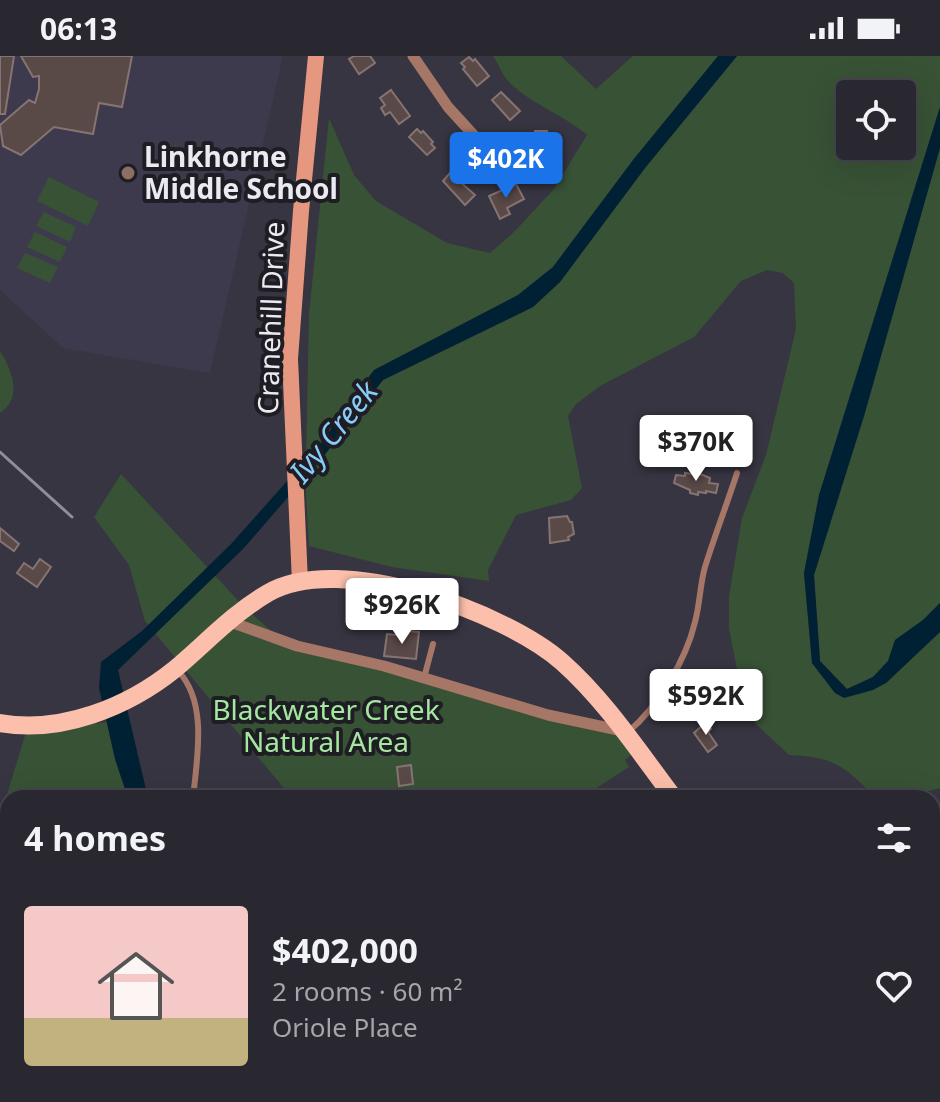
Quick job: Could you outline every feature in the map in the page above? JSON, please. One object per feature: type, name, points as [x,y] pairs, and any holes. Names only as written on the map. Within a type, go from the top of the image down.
[{"type":"main road","name":"Cranehill Drive","points":[[300,582],[290,386],[293,311],[316,56]]},
{"type":"main road","points":[[0,723],[44,724],[90,715],[128,700],[152,687],[227,620],[269,592],[300,582],[356,580],[460,605],[510,627],[563,663],[624,733],[668,790]]},
{"type":"street","points":[[413,56],[448,107],[479,141],[484,155]]},
{"type":"street","points":[[227,620],[297,646],[624,733]]},
{"type":"lane","points":[[624,733],[641,721],[661,696],[687,646],[695,624],[704,571],[737,473]]},
{"type":"lane","points":[[424,678],[433,644]]},
{"type":"lane","points":[[175,669],[190,684],[196,712],[194,790]]},
{"type":"shaded area","name":"Linkhorne Middle School","points":[[0,56],[283,56],[210,373],[63,348],[0,290]]},
{"type":"green space","points":[[493,56],[561,56],[596,89],[633,56],[718,56],[633,160],[553,267],[518,295],[374,370],[306,460],[309,314],[329,118],[354,175],[376,201],[447,243],[490,253],[554,189],[587,135],[511,84]]},
{"type":"green space","points":[[737,56],[940,56],[940,107],[819,495],[804,573],[812,663],[835,693],[886,683],[940,632],[940,788],[868,790],[838,765],[818,758],[789,755],[756,724],[742,694],[729,629],[729,596],[742,518],[766,455],[796,329],[794,283],[783,273],[767,270],[741,281],[694,337],[600,386],[576,404],[568,416],[582,488],[571,500],[516,515],[488,570],[489,581],[392,567],[309,546],[305,478],[383,380],[533,307],[560,282],[645,168]]},
{"type":"green space","points":[[940,148],[940,603],[895,640],[888,661],[873,677],[847,689],[820,661],[814,575],[864,416]]},
{"type":"green space","points":[[49,177],[99,202],[88,226],[37,201]]},
{"type":"green space","points":[[44,212],[76,227],[70,242],[36,226]]},
{"type":"green space","points":[[35,232],[67,247],[60,262],[27,247]]},
{"type":"green space","points":[[25,253],[58,267],[50,283],[17,268]]},
{"type":"green space","points":[[0,351],[11,375],[13,392],[7,407],[0,413]]},
{"type":"green space","name":"Blackwater Creek Natural Area","points":[[121,474],[245,608],[284,642],[623,732],[637,750],[625,760],[629,767],[593,790],[285,790],[145,621],[129,565],[94,517]]},
{"type":"green space","points":[[107,722],[125,790],[8,790],[26,732]]},
{"type":"water","name":"Ivy Creek","points":[[718,56],[737,56],[645,168],[560,282],[533,307],[383,380],[327,452],[244,548],[118,670],[146,790],[125,790],[99,688],[101,662],[142,631],[231,544],[321,443],[374,370],[518,295],[553,267],[633,160]]},
{"type":"water","points":[[940,107],[940,148],[864,416],[814,575],[820,661],[847,689],[873,677],[888,661],[895,640],[940,603],[940,632],[886,683],[844,698],[835,693],[812,663],[804,573],[819,495]]},
{"type":"building","points":[[0,56],[14,56],[5,114],[0,114]]},
{"type":"building","points":[[21,56],[132,56],[122,107],[99,103],[93,134],[54,127],[21,155],[3,146],[0,125],[29,100],[35,103],[39,89],[39,76],[33,77]]},
{"type":"building","points":[[370,56],[375,63],[359,74],[349,59]]},
{"type":"building","points":[[469,57],[473,61],[475,59],[489,76],[477,86],[461,63]]},
{"type":"building","points":[[391,90],[410,116],[399,124],[390,112],[385,115],[381,108],[385,105],[380,98]]},
{"type":"building","points":[[501,92],[520,111],[510,120],[492,100]]},
{"type":"building","points":[[417,129],[433,142],[431,144],[435,148],[427,155],[409,137]]},
{"type":"building","points":[[535,131],[547,131],[547,143],[541,143],[540,174],[527,174],[528,143],[535,143]]},
{"type":"building","points":[[450,173],[475,195],[465,205],[443,181]]},
{"type":"building","points":[[516,184],[524,199],[507,208],[510,214],[500,219],[489,196]]},
{"type":"building","points":[[694,472],[710,478],[709,483],[718,484],[716,493],[706,491],[698,492],[698,495],[674,483],[676,475],[685,476],[685,473]]},
{"type":"building","points":[[567,516],[572,522],[574,534],[568,537],[569,540],[550,543],[549,518]]},
{"type":"building","points":[[0,528],[19,544],[14,551],[0,541]]},
{"type":"building","points":[[40,559],[51,567],[37,587],[17,573],[24,563],[33,569]]},
{"type":"building","points":[[407,631],[419,632],[416,659],[384,656],[387,634],[406,636]]},
{"type":"building","points":[[706,722],[711,729],[708,732],[717,745],[708,752],[694,733]]},
{"type":"building","points":[[411,765],[413,784],[399,786],[397,767]]},
{"type":"railway","points":[[0,452],[72,517]]},
{"type":"place","name":"Linkhorne Middle School","points":[[128,173]]}]
